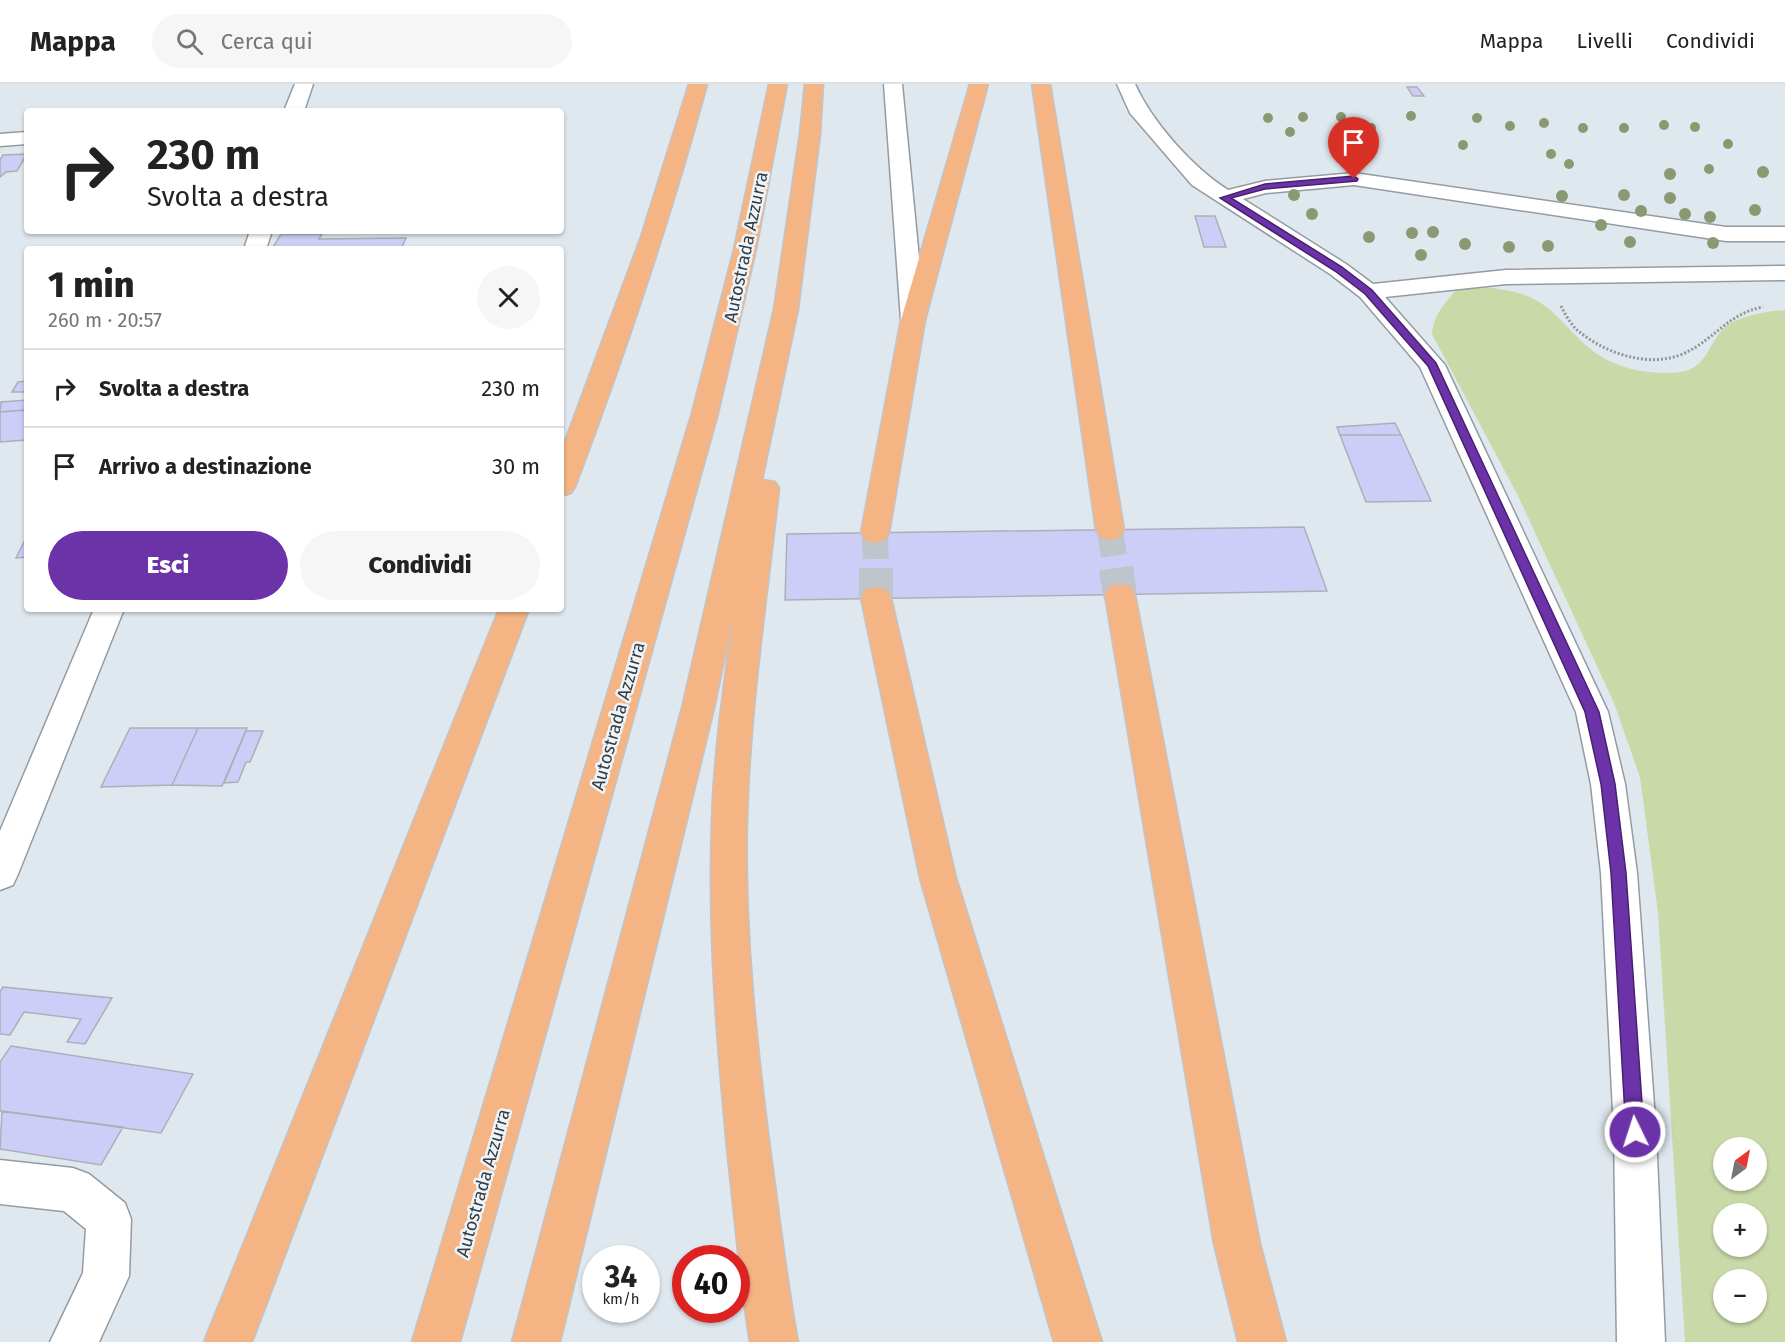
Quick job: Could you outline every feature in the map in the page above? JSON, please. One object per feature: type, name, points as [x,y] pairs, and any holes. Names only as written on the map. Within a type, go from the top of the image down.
[{"type":"highway","points":[[564,479],[613,354],[680,148],[698,84]]},
{"type":"highway","name":"Autostrada Azzurra","points":[[436,1342],[729,326],[760,186],[778,84]]},
{"type":"highway","points":[[774,1342],[766,1296],[735,1013],[729,939],[729,865],[733,755],[742,663],[755,577],[786,309],[810,134],[814,84]]},
{"type":"highway","points":[[874,532],[913,320],[979,84]]},
{"type":"highway","points":[[1041,84],[1110,530]]},
{"type":"highway","points":[[536,1342],[698,708],[786,309]]},
{"type":"highway","points":[[1120,595],[1237,1244],[1262,1342]]},
{"type":"highway","points":[[876,598],[938,878],[1078,1342]]},
{"type":"highway","points":[[228,1342],[513,612]]},
{"type":"street","points":[[295,108],[304,84]]},
{"type":"street","points":[[893,84],[913,320]]},
{"type":"street","points":[[1126,84],[1137,109],[1199,181],[1338,269],[1368,292],[1432,365],[1592,712],[1608,784],[1619,873],[1635,1132],[1641,1342]]},
{"type":"street","points":[[0,140],[24,138]]},
{"type":"street","points":[[1224,198],[1265,187],[1354,179],[1726,234],[1785,234]]},
{"type":"street","points":[[1368,292],[1506,277],[1785,273]]},
{"type":"street","points":[[0,874],[108,612]]},
{"type":"street","points":[[0,1182],[73,1190],[109,1219],[106,1276],[74,1342]]},
{"type":"path","points":[[1534,277],[1559,303],[1575,328],[1617,354],[1660,362],[1693,349],[1719,326],[1748,309],[1767,307]]},
{"type":"green space","points":[[1483,287],[1526,296],[1548,308],[1580,340],[1607,360],[1631,369],[1656,373],[1689,370],[1701,361],[1726,326],[1760,313],[1785,310],[1785,1342],[1685,1342],[1658,913],[1640,777],[1614,703],[1519,498],[1432,334],[1443,305],[1456,290]]},
{"type":"building","points":[[1407,87],[1417,87],[1424,96],[1413,96]]},
{"type":"building","points":[[24,154],[24,159],[17,171],[6,172],[0,177],[0,160],[3,155]]},
{"type":"building","points":[[1195,216],[1215,216],[1226,247],[1204,247]]},
{"type":"building","points":[[281,234],[322,234],[319,239],[406,238],[402,246],[274,246]]},
{"type":"building","points":[[24,381],[24,392],[12,392],[18,382]]},
{"type":"building","points":[[24,400],[24,410],[0,412],[1,402]]},
{"type":"building","points":[[24,410],[24,440],[0,442],[0,412]]},
{"type":"building","points":[[1395,423],[1401,435],[1340,435],[1337,427]]},
{"type":"building","points":[[1340,435],[1401,435],[1431,501],[1366,502]]},
{"type":"building","points":[[1304,527],[1327,591],[785,600],[787,534]]},
{"type":"building","points":[[24,542],[24,557],[16,558]]},
{"type":"building","points":[[130,728],[198,728],[172,785],[101,787]]},
{"type":"building","points":[[198,728],[247,728],[222,786],[172,785]]},
{"type":"building","points":[[246,731],[263,731],[250,762],[246,762],[238,782],[224,783]]},
{"type":"building","points":[[3,987],[112,998],[85,1044],[67,1042],[81,1019],[24,1012],[10,1035],[0,1034],[0,992]]},
{"type":"building","points":[[11,1046],[193,1074],[161,1133],[0,1111],[0,1062]]},
{"type":"building","points":[[2,1111],[123,1127],[101,1165],[0,1149]]},
{"type":"tunnel","points":[[1110,530],[1116,570]]},
{"type":"tunnel","points":[[875,533],[876,570]]},
{"type":"tunnel","points":[[1116,568],[1120,595]]},
{"type":"tunnel","points":[[876,570],[876,598]]},
{"type":"route","points":[[1354,179],[1265,187],[1224,198],[1338,269],[1368,292],[1432,365],[1592,712],[1608,784],[1619,873],[1635,1132]]}]
